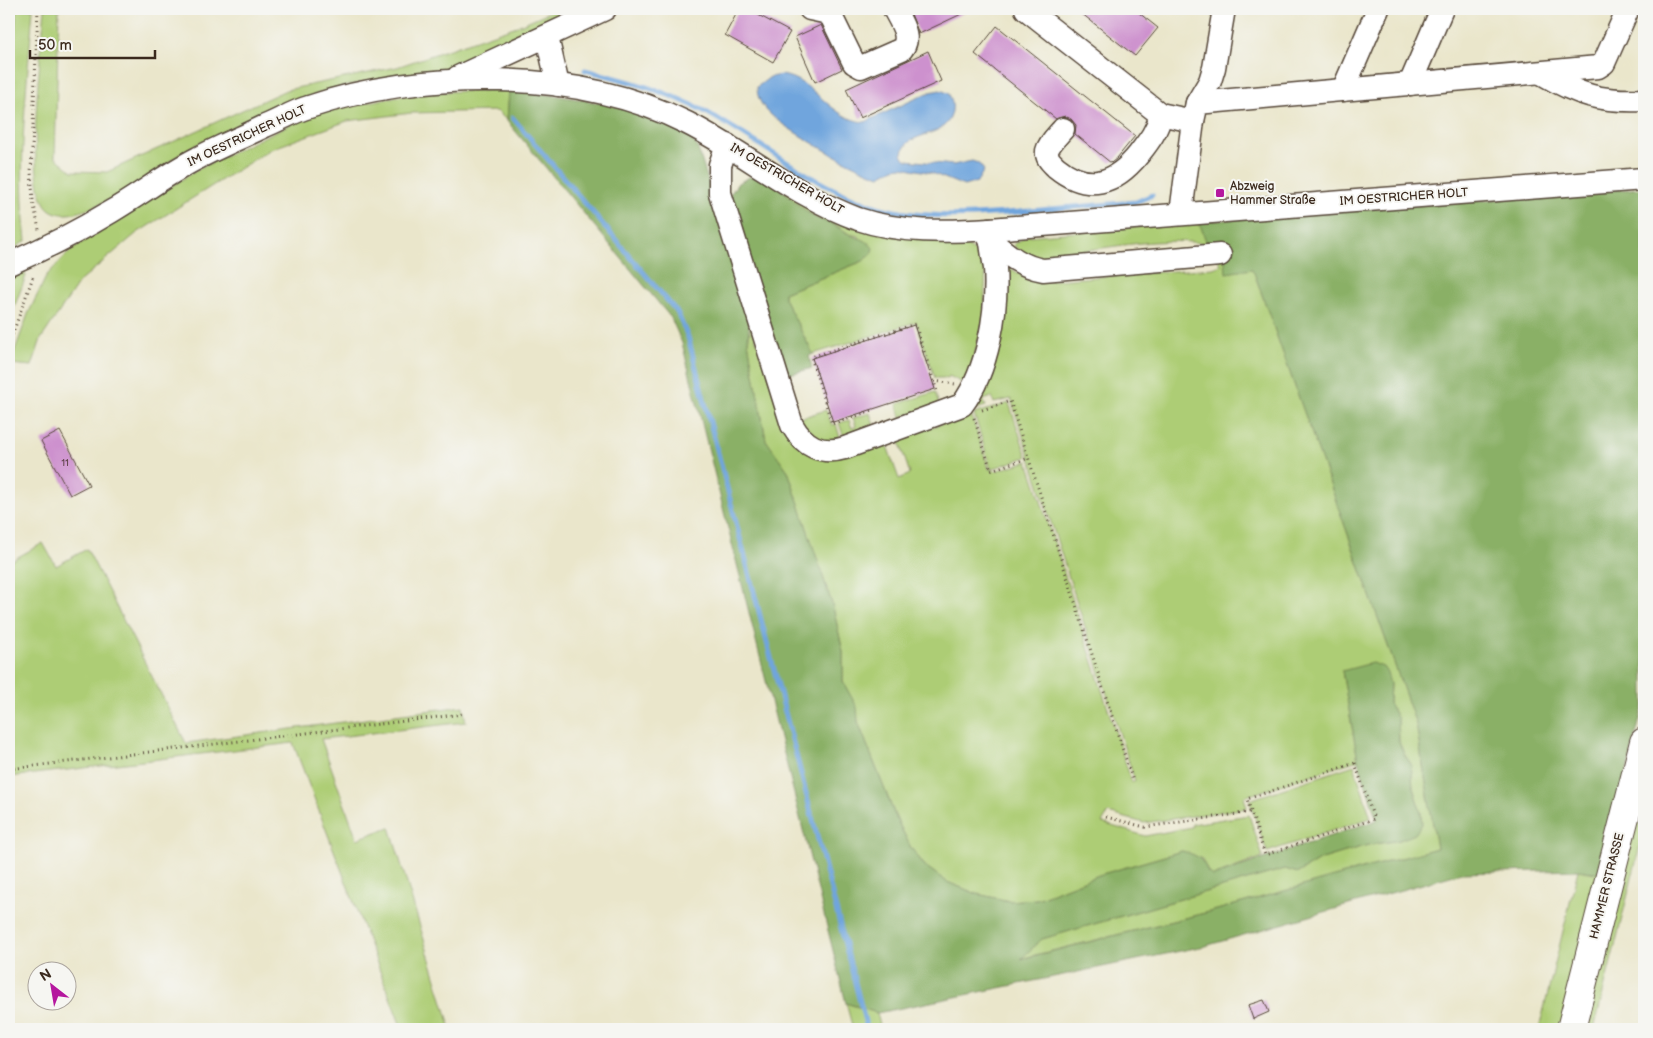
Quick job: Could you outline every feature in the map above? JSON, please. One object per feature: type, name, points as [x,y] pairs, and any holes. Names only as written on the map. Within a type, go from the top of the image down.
[{"type":"main road","name":"HAMMER STRASSE","points":[[1571,1029],[1644,742]]},
{"type":"street","points":[[452,80],[605,9]]},
{"type":"street","points":[[810,9],[831,16],[854,63],[861,67],[902,49],[906,45],[906,34],[894,9]]},
{"type":"street","points":[[1026,9],[1161,115],[1195,112],[1343,90],[1591,69],[1604,63],[1628,9]]},
{"type":"street","points":[[1181,213],[1195,112],[1212,75],[1224,9]]},
{"type":"street","points":[[1343,90],[1378,9]]},
{"type":"street","points":[[1410,84],[1442,9]]},
{"type":"street","points":[[547,37],[558,85]]},
{"type":"street","points":[[1542,73],[1571,90],[1596,98],[1644,100]]},
{"type":"street","name":"IM OESTRICHER HOLT","points":[[13,262],[44,249],[110,212],[197,158],[308,107],[363,92],[452,80],[504,80],[558,85],[622,98],[660,110],[727,145],[831,207],[859,219],[922,230],[990,235],[1181,213],[1644,179]]},
{"type":"street","points":[[1063,129],[1048,148],[1050,161],[1068,176],[1079,181],[1100,182],[1127,169],[1153,137],[1161,115]]},
{"type":"street","points":[[727,145],[720,165],[720,193],[792,425],[798,436],[809,446],[821,451],[834,451],[944,412],[962,404],[974,390],[981,373],[990,335],[994,304],[995,269],[990,235]]},
{"type":"street","points":[[990,235],[1016,262],[1029,268],[1043,270],[1220,255]]},
{"type":"path","points":[[9,344],[44,249],[33,200],[31,172],[38,9]]},
{"type":"path","points":[[872,411],[832,424],[811,357],[915,324],[944,412]]},
{"type":"path","points":[[1028,458],[991,470],[972,412],[1010,401],[1133,781]]},
{"type":"path","points":[[9,769],[463,714]]},
{"type":"path","points":[[1355,763],[1374,819],[1265,855],[1251,812],[1247,799],[1355,763]]},
{"type":"path","points":[[1106,817],[1145,827],[1251,812]]},
{"type":"shaded area","points":[[9,9],[17,9],[9,87]]},
{"type":"green space","points":[[17,9],[33,9],[22,183],[26,241],[9,251],[9,87]]},
{"type":"green space","points":[[45,9],[59,9],[55,157],[72,171],[107,172],[286,90],[397,67],[517,26],[556,9],[563,9],[567,19],[461,65],[340,87],[286,105],[191,147],[120,194],[99,205],[79,212],[62,214],[49,209],[41,196],[37,174],[36,114]]},
{"type":"green space","points":[[509,90],[507,121],[497,111],[411,113],[347,121],[271,149],[137,233],[80,281],[41,339],[32,366],[10,364],[28,314],[47,275],[72,249],[200,168],[311,114],[394,97],[438,92]]},
{"type":"green space","points":[[509,90],[554,95],[638,112],[663,121],[683,133],[697,146],[750,310],[748,342],[766,440],[788,471],[833,607],[843,652],[843,682],[857,707],[858,722],[896,818],[911,848],[925,866],[947,882],[977,894],[1009,901],[1037,899],[1099,875],[1182,851],[1199,858],[1208,873],[1213,876],[1377,820],[1358,760],[1342,671],[1372,663],[1383,667],[1387,673],[1390,684],[1389,703],[1398,719],[1399,742],[1411,764],[1413,788],[1421,813],[1422,824],[1415,834],[1400,840],[1368,845],[1319,860],[1298,873],[1285,869],[1042,939],[1021,959],[1217,910],[1437,848],[1416,724],[1255,275],[1252,269],[1226,273],[1224,250],[1206,241],[1199,222],[1644,188],[1644,703],[1601,873],[1578,870],[1461,873],[1205,946],[877,1013],[846,1003],[682,343],[671,318],[507,121]]},
{"type":"green space","points":[[750,177],[771,183],[806,212],[864,240],[873,248],[871,255],[863,261],[784,293],[784,298],[813,354],[809,356],[812,368],[784,376],[730,195],[738,183]]},
{"type":"green space","points":[[784,191],[964,244],[981,255],[986,264],[984,317],[967,385],[949,376],[948,378],[935,378],[916,322],[813,354],[784,298],[784,293],[863,261],[859,236],[849,234],[836,225],[826,222],[800,208]]},
{"type":"green space","points":[[1199,222],[1216,244],[1253,269],[1416,724],[1437,848],[1217,910],[1019,959],[1042,939],[1285,869],[1298,873],[1319,860],[1368,845],[1400,840],[1421,813],[1413,788],[1411,764],[1399,742],[1398,719],[1389,703],[1390,684],[1342,671],[1358,760],[1244,797],[1247,808],[1144,823],[1108,813],[1102,823],[1145,836],[1192,827],[1192,824],[1249,815],[1263,857],[1213,876],[1208,873],[1202,859],[1182,851],[1099,875],[1037,899],[1009,901],[977,894],[947,882],[925,866],[911,848],[896,818],[858,722],[856,707],[843,682],[843,652],[833,607],[788,471],[766,440],[748,342],[751,326],[796,444],[886,443],[899,479],[910,474],[898,438],[971,414],[989,469],[995,471],[1028,461],[1132,783],[1135,781],[1011,399],[994,403],[992,397],[983,400],[986,406],[972,410],[1002,263],[1029,280],[1044,281],[1213,268],[1221,265],[1212,245],[1194,242],[1138,243],[1064,253],[1064,258],[1042,260],[1025,255],[1013,245],[1027,236]]},
{"type":"green space","points":[[23,271],[26,276],[9,321],[9,277]]},
{"type":"green space","points":[[935,392],[939,405],[901,417],[897,404]]},
{"type":"green space","points":[[1009,403],[1027,457],[991,469],[974,414]]},
{"type":"green space","points":[[826,410],[832,425],[836,424],[842,444],[827,447],[797,419]]},
{"type":"green space","points":[[870,413],[874,425],[843,435],[839,423],[849,420],[852,428],[856,426],[853,418]]},
{"type":"green space","points":[[43,543],[56,566],[87,549],[186,743],[463,706],[466,722],[321,739],[357,839],[390,827],[451,1029],[402,1029],[293,743],[9,777],[9,562]]},
{"type":"green space","points":[[1354,765],[1371,818],[1267,852],[1249,800]]},
{"type":"green space","points":[[1644,778],[1644,830],[1594,1029],[1581,1029]]},
{"type":"green space","points":[[1578,870],[1601,874],[1562,1029],[1539,1029]]},
{"type":"green space","points":[[846,1003],[877,1013],[881,1029],[853,1029]]},
{"type":"water","points":[[781,75],[793,78],[803,84],[842,114],[853,120],[865,122],[930,92],[940,90],[948,93],[952,101],[952,108],[947,123],[910,142],[905,147],[902,156],[907,160],[953,165],[972,161],[978,163],[984,170],[977,182],[964,186],[932,173],[902,167],[894,168],[880,176],[855,166],[789,129],[761,104],[757,87],[770,77]]},
{"type":"building","points":[[739,9],[747,9],[790,32],[773,62],[725,35]]},
{"type":"building","points":[[909,9],[972,9],[919,34]]},
{"type":"building","points":[[1076,9],[1134,9],[1158,28],[1135,56]]},
{"type":"building","points":[[821,25],[842,69],[815,82],[795,37]]},
{"type":"building","points":[[997,26],[1135,136],[1117,158],[1111,163],[1075,134],[1076,125],[1071,119],[1065,116],[1056,119],[975,54]]},
{"type":"building","points":[[928,51],[941,81],[860,118],[846,89]]},
{"type":"building","points":[[914,325],[935,389],[833,422],[812,358]]},
{"type":"building","points":[[60,431],[89,485],[70,495],[41,441]]},
{"type":"building","points":[[1264,1000],[1269,1012],[1253,1019],[1248,1005]]},
{"type":"waterway","points":[[585,70],[646,87],[690,104],[727,124],[796,168],[843,194],[868,204],[894,211],[956,216],[1136,202],[1152,195]]},
{"type":"waterway","points":[[513,118],[677,312],[688,337],[867,1029]]},
{"type":"place","name":"Abzweig Hammer Straße","points":[[1220,193]]}]
